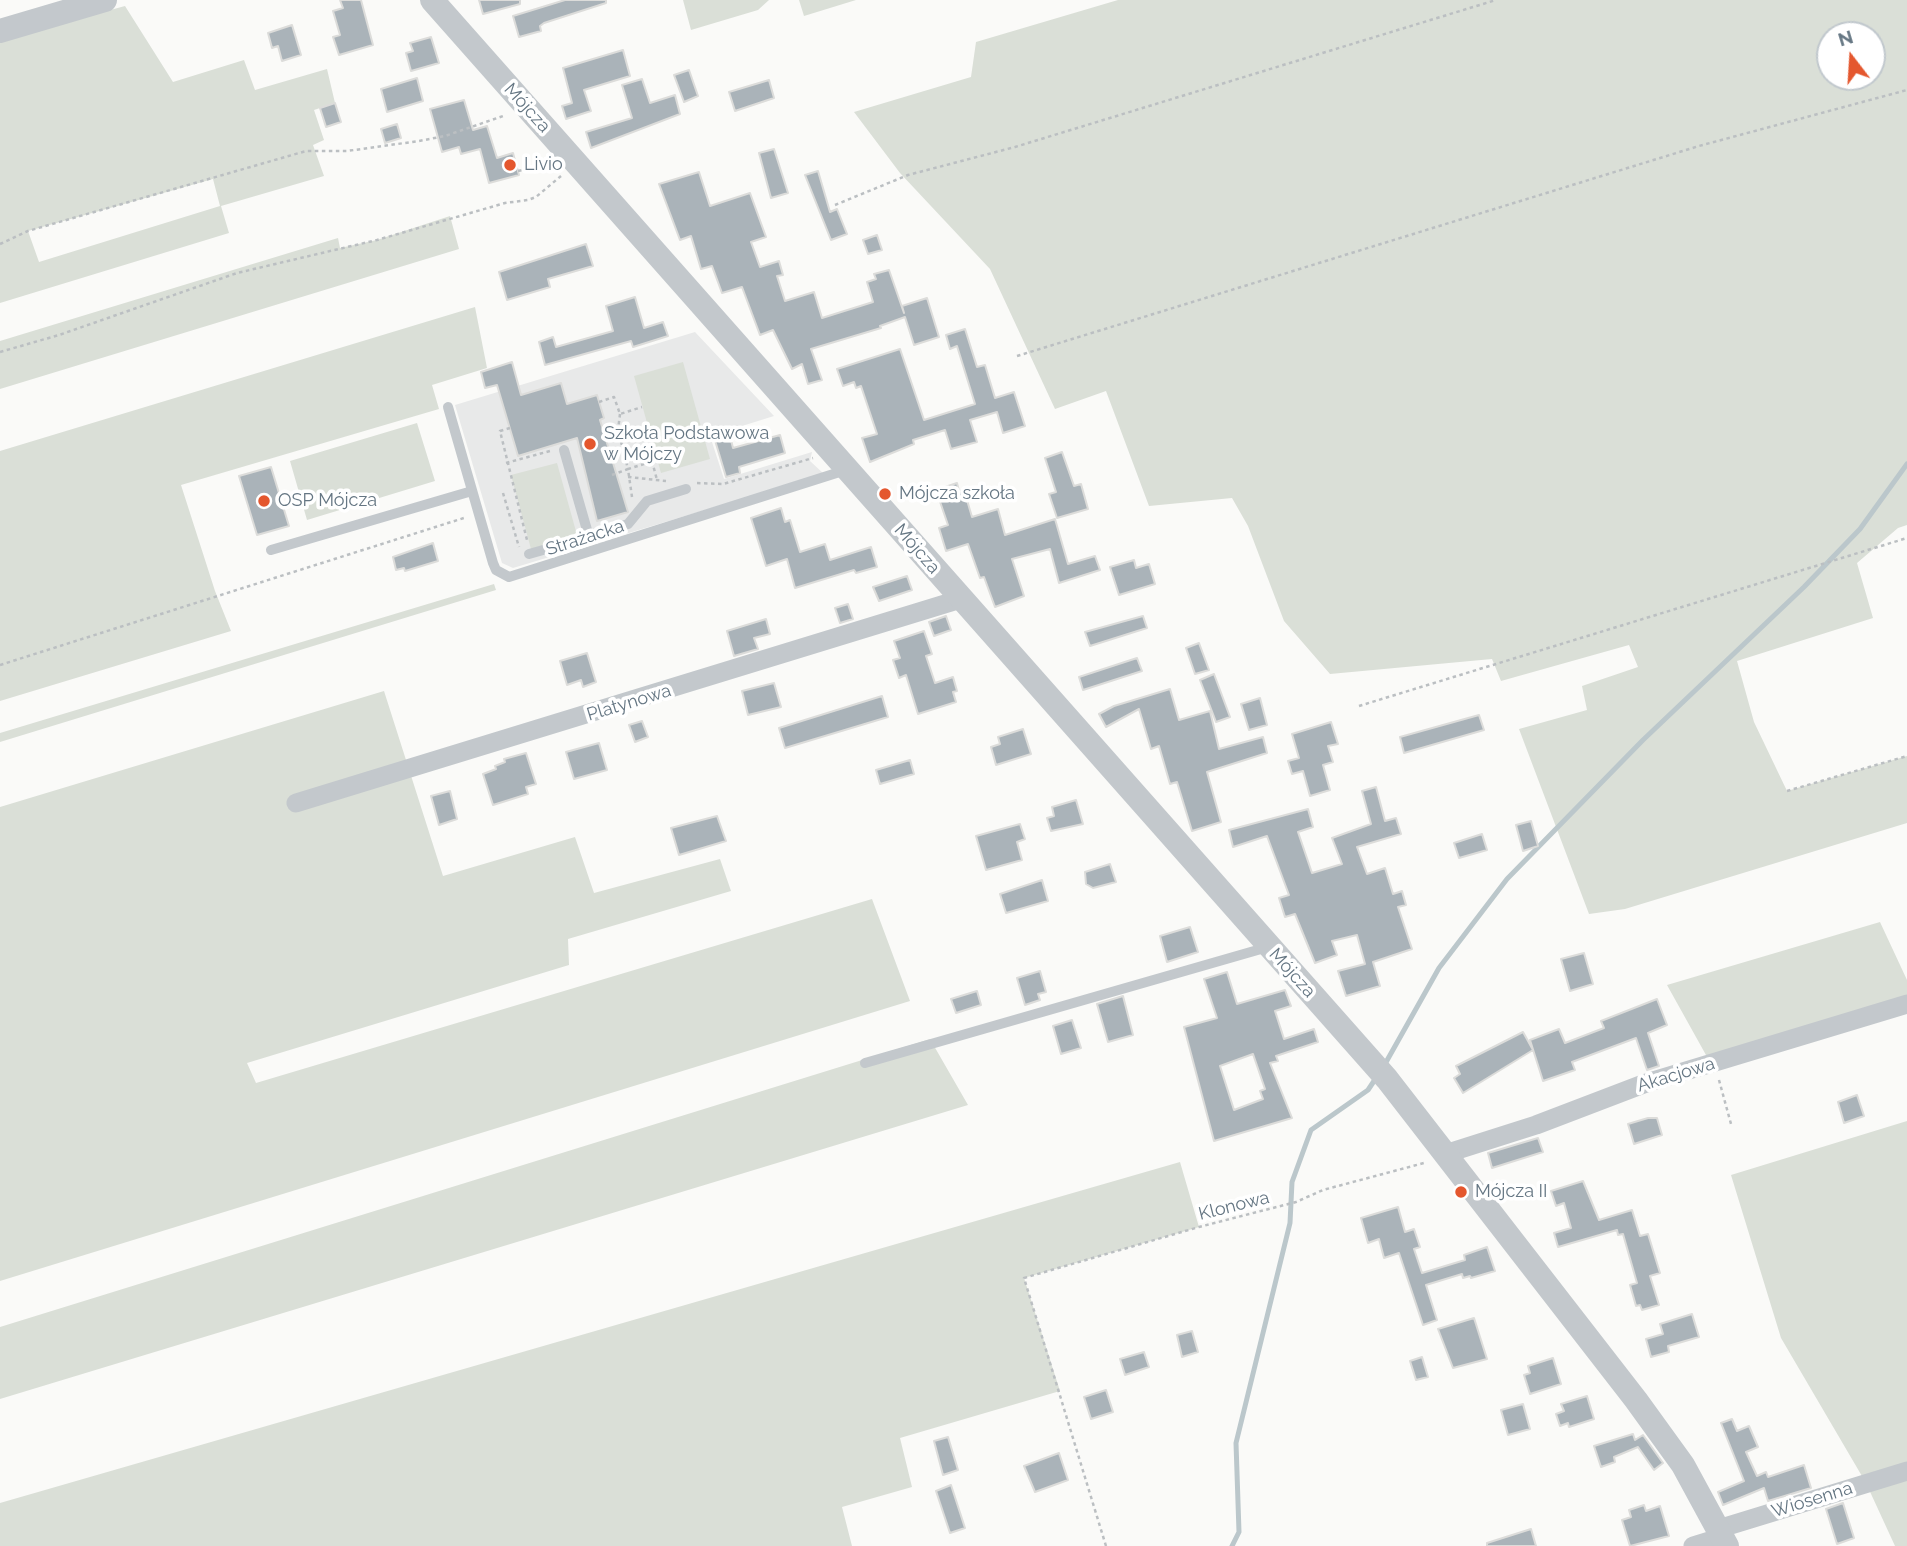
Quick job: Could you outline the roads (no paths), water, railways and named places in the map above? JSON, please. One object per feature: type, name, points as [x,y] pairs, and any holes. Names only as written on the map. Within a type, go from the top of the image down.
[{"type":"street","points":[[0,31],[105,0]]},
{"type":"street","name":"Mójcza","points":[[432,0],[564,162],[846,470],[1381,1072],[1448,1153],[1636,1400],[1683,1465],[1722,1537]]},
{"type":"street","name":"Platynowa","points":[[296,803],[961,599]]},
{"type":"street","name":"Akacjowa","points":[[1448,1153],[1536,1125],[1646,1083],[1907,1004]]},
{"type":"street","name":"Wiosenna","points":[[1693,1546],[1907,1471]]},
{"type":"lane","name":"Strażacka","points":[[448,407],[496,570],[502,575],[516,576],[846,470]]},
{"type":"lane","points":[[565,450],[589,537]]},
{"type":"lane","points":[[530,554],[628,524],[647,501],[686,486]]},
{"type":"lane","points":[[271,550],[472,491]]},
{"type":"lane","points":[[865,1063],[1268,947]]},
{"type":"waterway","points":[[1385,1064],[1439,968],[1507,879],[1643,740],[1804,587],[1860,529],[1907,464]]},
{"type":"waterway","points":[[1232,1546],[1239,1532],[1236,1443],[1290,1223],[1292,1182],[1311,1130],[1368,1090],[1376,1078]]},
{"type":"place","name":"Livio","points":[[510,165]]},
{"type":"place","name":"Szkoła Podstawowa w Mójczy","points":[[590,444]]},
{"type":"place","name":"Mójcza szkoła","points":[[885,494]]},
{"type":"place","name":"OSP Mójcza","points":[[264,501]]},
{"type":"place","name":"Mójcza II","points":[[1461,1192]]}]
